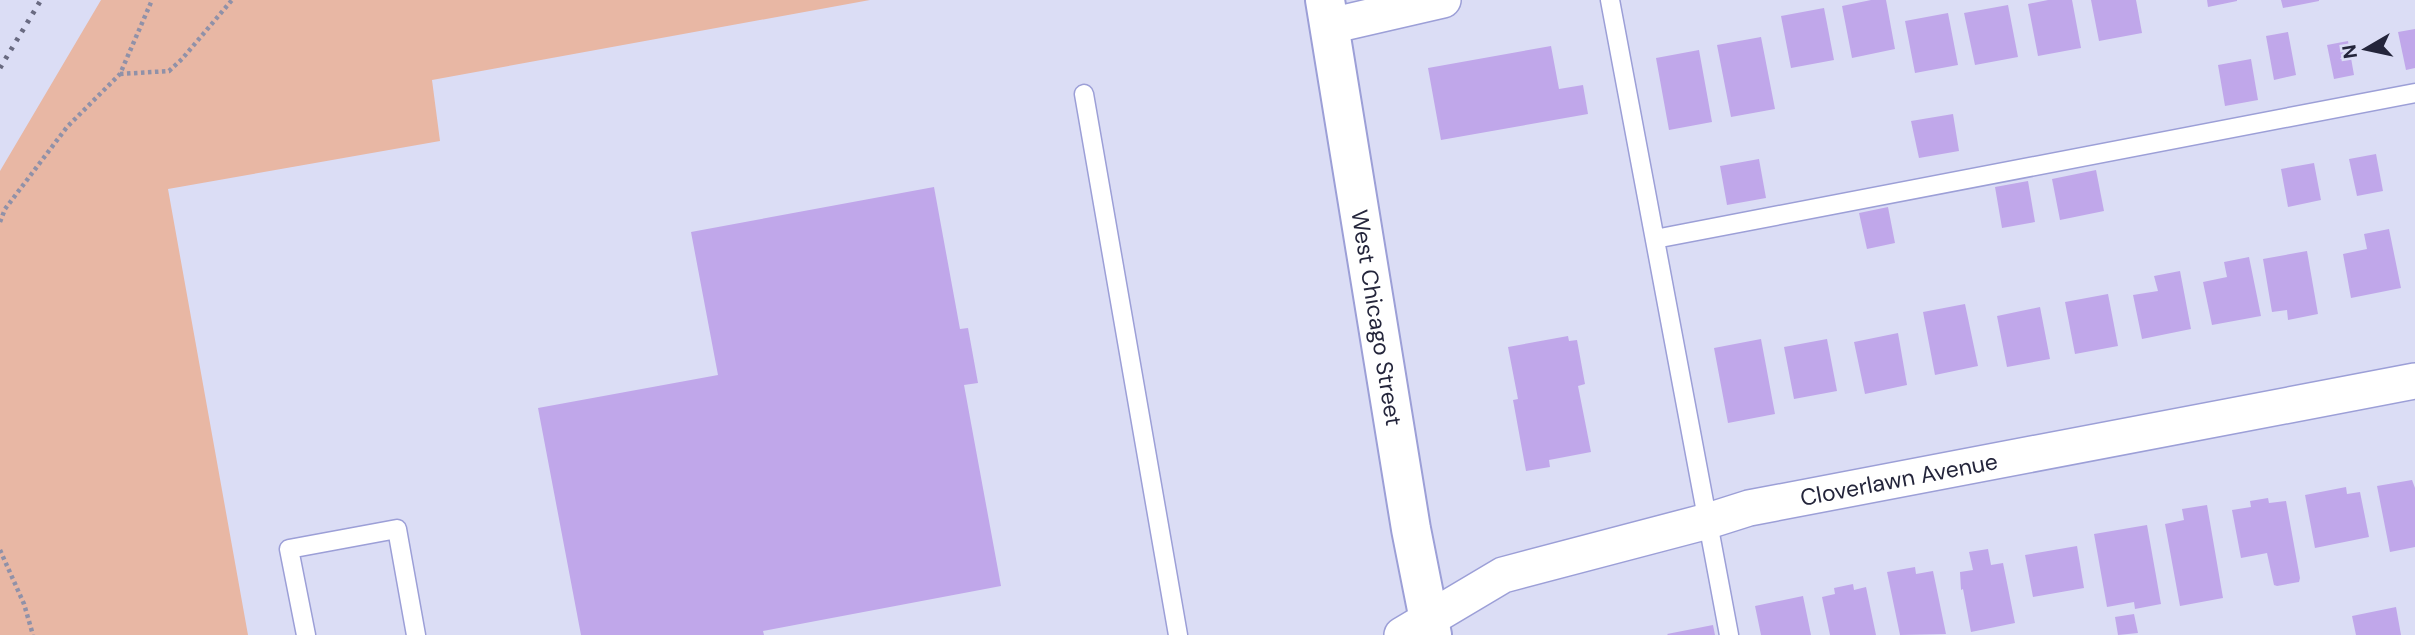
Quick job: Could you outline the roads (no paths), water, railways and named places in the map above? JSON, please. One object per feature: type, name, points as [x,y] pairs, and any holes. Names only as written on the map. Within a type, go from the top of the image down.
[{"type":"street","points":[[1328,13],[1443,0]]},
{"type":"street","name":"West Chicago Street","points":[[1328,13],[1410,529],[1421,630]]},
{"type":"street","name":"Cloverlawn Avenue","points":[[1421,630],[1503,575],[1749,508],[2415,381]]},
{"type":"lane","points":[[1610,0],[1729,635]]},
{"type":"lane","points":[[1655,239],[2415,93]]},
{"type":"lane","points":[[1084,94],[1178,635]]},
{"type":"lane","points":[[306,635],[289,549],[397,529],[416,635]]},
{"type":"railway","points":[[0,68],[41,0]]}]
